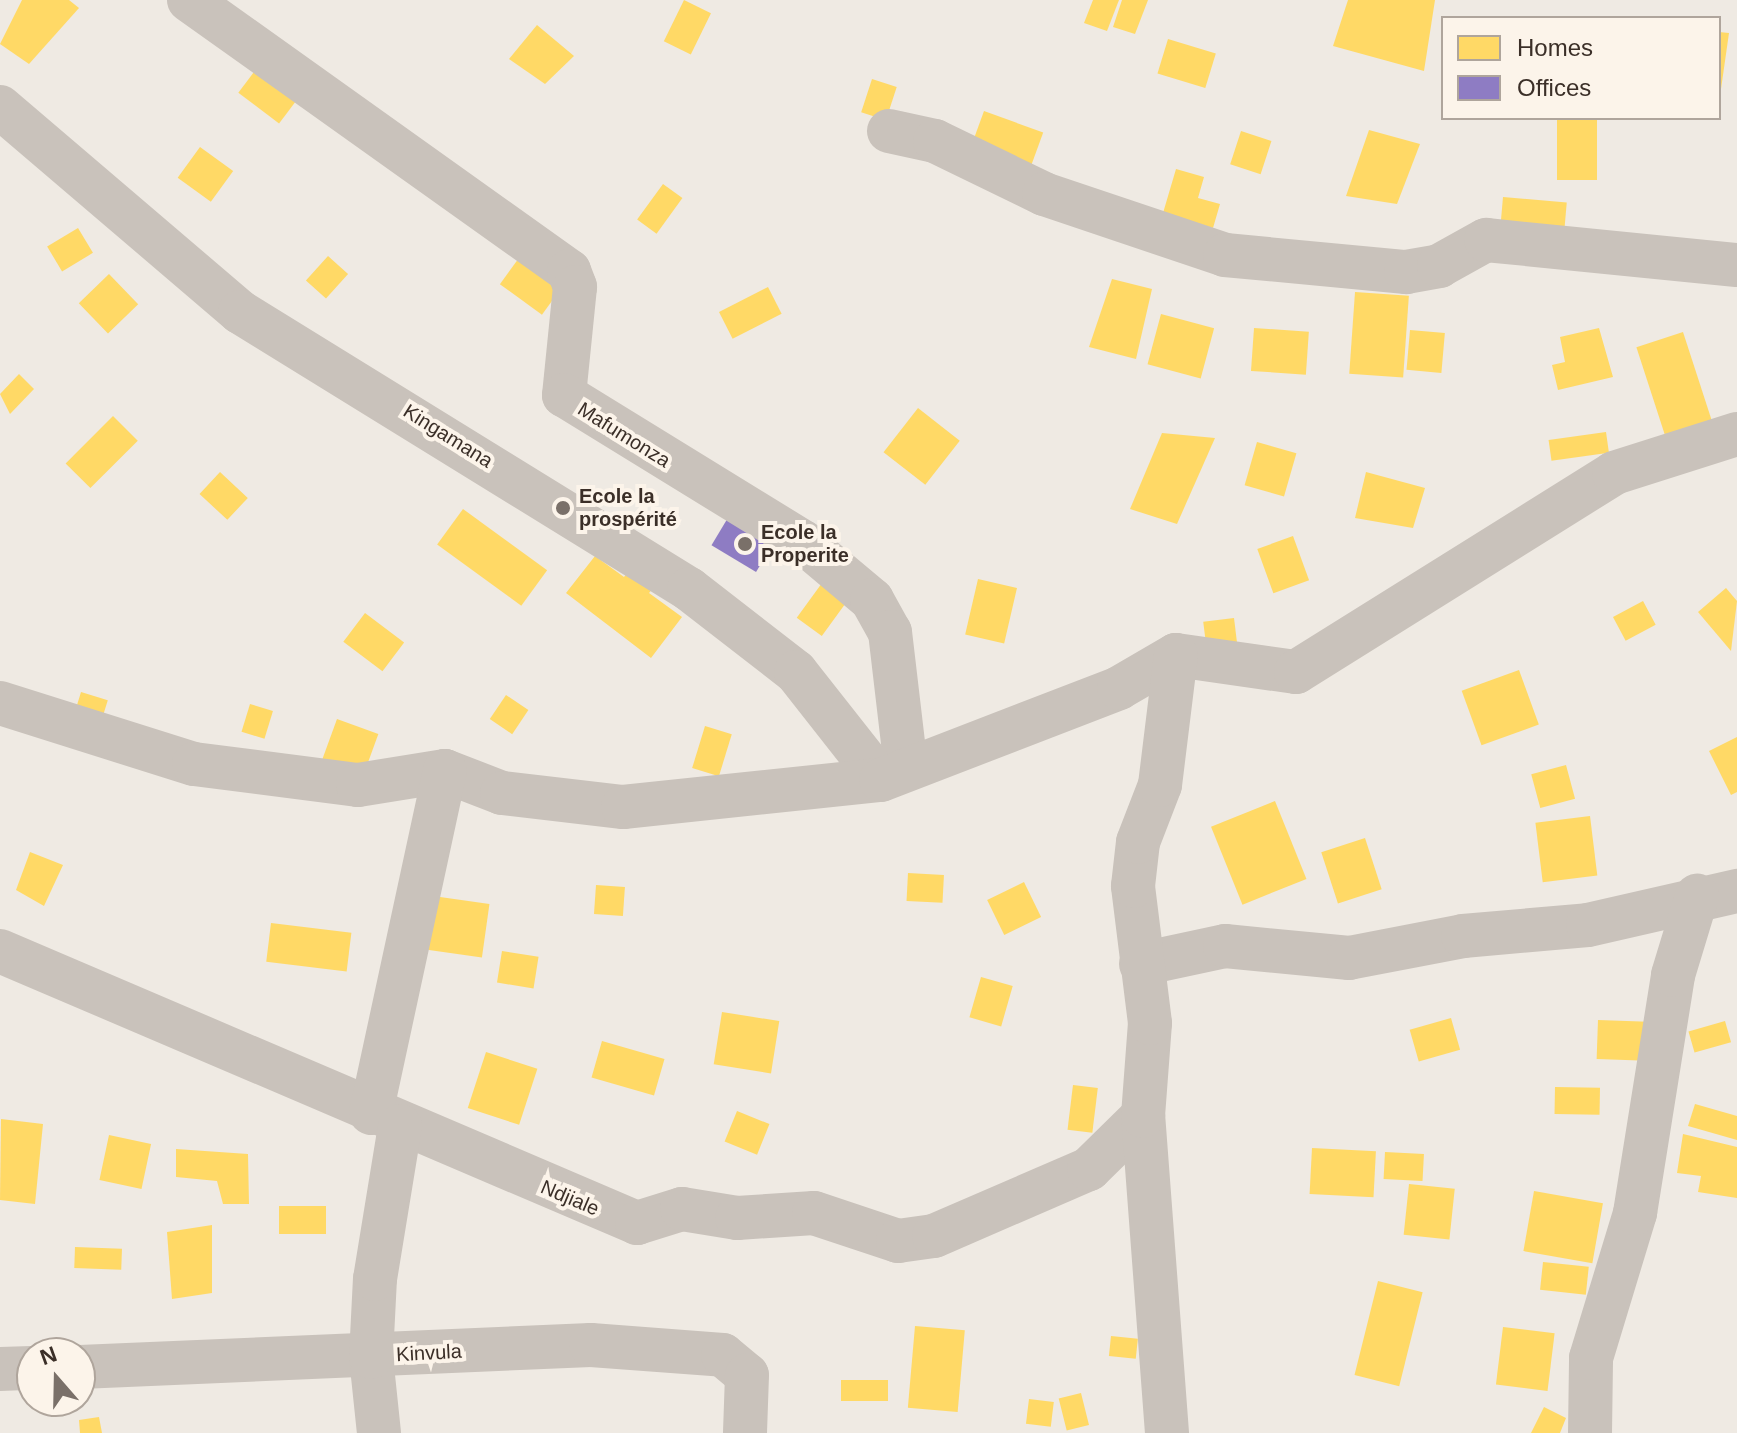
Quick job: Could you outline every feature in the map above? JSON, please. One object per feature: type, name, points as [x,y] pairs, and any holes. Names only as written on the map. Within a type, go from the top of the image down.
[{"type":"street","name":"Mafumonza","points":[[189,0],[569,271],[575,287],[564,395],[803,542],[872,600],[890,632],[893,775]]},
{"type":"street","name":"Kingamana","points":[[0,107],[240,312],[689,589],[796,672],[893,775]]},
{"type":"street","points":[[889,131],[935,141],[1044,194],[1225,255],[1406,272],[1439,266],[1486,240],[1737,265]]},
{"type":"street","points":[[0,703],[194,764],[358,785],[445,771],[502,793],[623,807],[893,775],[1119,688],[1176,655],[1296,672],[1614,473],[1737,434]]},
{"type":"street","points":[[1167,1433],[1143,1116],[1150,1055],[1135,862],[1160,785],[1176,655]]},
{"type":"street","points":[[379,1433],[371,1357],[386,1119],[445,771]]},
{"type":"street","points":[[1141,964],[1225,946],[1349,958],[1463,936],[1588,925],[1717,894]]},
{"type":"street","points":[[1590,1433],[1591,1358],[1635,1213],[1673,975],[1717,894]]},
{"type":"street","name":"Ndjiale","points":[[0,951],[623,1220],[682,1209],[737,1218],[814,1213],[898,1241],[987,1216],[1089,1169],[1143,1116]]},
{"type":"street","name":"Kinvula","points":[[96,1366],[371,1357],[591,1345],[723,1355],[744,1368],[746,1415]]},
{"type":"building: Homes","points":[[22,0],[69,0],[79,8],[29,64],[0,44]]},
{"type":"building: Homes","points":[[684,0],[711,13],[691,54],[664,41]]},
{"type":"building: Homes","points":[[1093,0],[1119,0],[1107,31],[1084,23]]},
{"type":"building: Homes","points":[[1122,0],[1148,0],[1135,34],[1113,27]]},
{"type":"building: Homes","points":[[1348,0],[1435,0],[1424,71],[1333,46]]},
{"type":"building: Homes","points":[[537,25],[574,56],[545,84],[509,59]]},
{"type":"building: Homes","points":[[1721,32],[1729,33],[1721,89]]},
{"type":"building: Homes","points":[[1168,39],[1216,54],[1205,88],[1157,73]]},
{"type":"building: Homes","points":[[257,68],[298,99],[279,123],[238,93]]},
{"type":"building: Homes","points":[[872,79],[897,87],[886,120],[861,112]]},
{"type":"building: Homes","points":[[984,111],[1043,133],[1028,175],[969,153]]},
{"type":"building: Homes","points":[[1557,120],[1597,120],[1597,180],[1557,180]]},
{"type":"building: Homes","points":[[1369,130],[1420,144],[1397,204],[1346,196]]},
{"type":"building: Homes","points":[[1241,131],[1271,141],[1261,174],[1230,164]]},
{"type":"building: Homes","points":[[200,147],[233,171],[211,202],[178,178]]},
{"type":"building: Homes","points":[[1176,169],[1204,177],[1198,198],[1220,204],[1213,228],[1163,213]]},
{"type":"building: Homes","points":[[663,184],[682,198],[657,234],[637,220]]},
{"type":"building: Homes","points":[[1503,197],[1567,203],[1564,230],[1501,225]]},
{"type":"building: Homes","points":[[78,228],[93,253],[62,271],[47,247]]},
{"type":"building: Homes","points":[[524,251],[566,282],[542,315],[500,284]]},
{"type":"building: Homes","points":[[328,256],[348,274],[326,299],[306,281]]},
{"type":"building: Homes","points":[[109,274],[138,304],[108,333],[79,303]]},
{"type":"building: Homes","points":[[1112,279],[1152,289],[1136,359],[1089,347]]},
{"type":"building: Homes","points":[[768,287],[782,314],[733,339],[719,312]]},
{"type":"building: Homes","points":[[1355,292],[1409,296],[1403,378],[1349,374]]},
{"type":"building: Homes","points":[[1161,314],[1214,328],[1201,378],[1148,364]]},
{"type":"building: Homes","points":[[1254,328],[1309,332],[1306,375],[1251,371]]},
{"type":"building: Homes","points":[[1599,328],[1613,377],[1558,390],[1552,365],[1565,362],[1560,337]]},
{"type":"building: Homes","points":[[1410,330],[1445,333],[1441,373],[1407,370]]},
{"type":"building: Homes","points":[[1683,332],[1715,429],[1668,444],[1636,347]]},
{"type":"building: Homes","points":[[19,374],[34,389],[10,414],[0,394]]},
{"type":"building: Homes","points":[[918,408],[960,441],[925,485],[884,452]]},
{"type":"building: Homes","points":[[113,416],[138,441],[90,488],[66,463]]},
{"type":"building: Homes","points":[[1606,432],[1609,453],[1551,461],[1549,440]]},
{"type":"building: Homes","points":[[1162,433],[1215,438],[1177,524],[1130,509]]},
{"type":"building: Homes","points":[[1257,442],[1296,453],[1284,497],[1245,485]]},
{"type":"building: Homes","points":[[220,472],[248,498],[227,520],[200,494]]},
{"type":"building: Homes","points":[[1366,472],[1425,488],[1413,528],[1355,518]]},
{"type":"building: Homes","points":[[463,509],[547,570],[521,606],[437,545]]},
{"type":"building: Homes","points":[[1293,536],[1309,580],[1273,593],[1257,549]]},
{"type":"building: Homes","points":[[595,556],[624,577],[637,560],[661,579],[649,593],[682,617],[651,658],[566,593]]},
{"type":"building: Homes","points":[[978,579],[1017,588],[1004,644],[965,635]]},
{"type":"building: Homes","points":[[822,583],[847,601],[822,636],[797,618]]},
{"type":"building: Homes","points":[[1726,588],[1737,601],[1731,651],[1698,612]]},
{"type":"building: Homes","points":[[1643,601],[1656,625],[1626,641],[1613,617]]},
{"type":"building: Homes","points":[[365,613],[404,642],[382,671],[343,642]]},
{"type":"building: Homes","points":[[1234,618],[1238,653],[1207,657],[1203,622]]},
{"type":"building: Homes","points":[[1519,670],[1539,725],[1482,745],[1462,691]]},
{"type":"building: Homes","points":[[81,692],[108,700],[100,724],[74,716]]},
{"type":"building: Homes","points":[[506,695],[528,710],[512,734],[490,719]]},
{"type":"building: Homes","points":[[250,704],[273,711],[264,739],[242,732]]},
{"type":"building: Homes","points":[[337,719],[378,734],[362,780],[320,765]]},
{"type":"building: Homes","points":[[705,726],[732,734],[719,776],[692,768]]},
{"type":"building: Homes","points":[[1737,737],[1737,792],[1731,795],[1709,751]]},
{"type":"building: Homes","points":[[1566,765],[1575,799],[1540,808],[1531,774]]},
{"type":"building: Homes","points":[[1275,801],[1306,879],[1242,905],[1211,827]]},
{"type":"building: Homes","points":[[1590,816],[1597,876],[1543,882],[1535,823]]},
{"type":"building: Homes","points":[[1365,838],[1382,889],[1338,904],[1321,852]]},
{"type":"building: Homes","points":[[30,852],[63,865],[44,906],[16,890]]},
{"type":"building: Homes","points":[[908,873],[944,875],[942,903],[907,901]]},
{"type":"building: Homes","points":[[1024,882],[1041,917],[1004,935],[987,900]]},
{"type":"building: Homes","points":[[596,885],[625,887],[623,916],[594,914]]},
{"type":"building: Homes","points":[[433,896],[489,904],[482,957],[425,949]]},
{"type":"building: Homes","points":[[271,923],[351,933],[347,972],[266,962]]},
{"type":"building: Homes","points":[[502,951],[539,957],[534,988],[497,983]]},
{"type":"building: Homes","points":[[981,977],[1013,986],[1001,1026],[969,1017]]},
{"type":"building: Homes","points":[[722,1012],[779,1021],[771,1073],[714,1064]]},
{"type":"building: Homes","points":[[1451,1018],[1460,1050],[1419,1062],[1410,1030]]},
{"type":"building: Homes","points":[[1598,1020],[1648,1022],[1647,1061],[1597,1059]]},
{"type":"building: Homes","points":[[1725,1021],[1731,1042],[1695,1053],[1688,1031]]},
{"type":"building: Homes","points":[[602,1041],[664,1059],[654,1095],[592,1078]]},
{"type":"building: Homes","points":[[486,1052],[537,1069],[519,1125],[468,1108]]},
{"type":"building: Homes","points":[[1073,1085],[1098,1088],[1092,1133],[1068,1130]]},
{"type":"building: Homes","points":[[1555,1087],[1600,1088],[1600,1115],[1555,1114]]},
{"type":"building: Homes","points":[[1695,1104],[1737,1116],[1737,1140],[1688,1126]]},
{"type":"building: Homes","points":[[737,1111],[769,1124],[757,1155],[725,1142]]},
{"type":"building: Homes","points":[[1,1119],[43,1124],[35,1204],[0,1200]]},
{"type":"building: Homes","points":[[1683,1134],[1737,1147],[1737,1198],[1698,1192],[1701,1176],[1677,1173]]},
{"type":"building: Homes","points":[[109,1135],[151,1144],[141,1189],[99,1180]]},
{"type":"building: Homes","points":[[1312,1148],[1376,1151],[1374,1197],[1310,1194]]},
{"type":"building: Homes","points":[[176,1149],[248,1154],[249,1204],[223,1204],[217,1181],[176,1177]]},
{"type":"building: Homes","points":[[1385,1152],[1424,1154],[1423,1181],[1384,1179]]},
{"type":"building: Homes","points":[[1409,1184],[1455,1189],[1449,1240],[1404,1235]]},
{"type":"building: Homes","points":[[1534,1191],[1603,1203],[1592,1263],[1523,1251]]},
{"type":"building: Homes","points":[[279,1206],[326,1206],[326,1234],[279,1234]]},
{"type":"building: Homes","points":[[212,1225],[212,1293],[172,1299],[167,1232]]},
{"type":"building: Homes","points":[[75,1247],[122,1249],[121,1270],[74,1268]]},
{"type":"building: Homes","points":[[1543,1262],[1589,1267],[1586,1295],[1540,1290]]},
{"type":"building: Homes","points":[[1378,1281],[1423,1292],[1399,1386],[1355,1375]]},
{"type":"building: Homes","points":[[915,1326],[965,1330],[958,1412],[908,1408]]},
{"type":"building: Homes","points":[[1503,1327],[1555,1333],[1548,1391],[1496,1385]]},
{"type":"building: Homes","points":[[1111,1336],[1138,1339],[1136,1359],[1109,1356]]},
{"type":"building: Homes","points":[[841,1380],[888,1380],[888,1401],[841,1401]]},
{"type":"building: Homes","points":[[1081,1393],[1089,1425],[1067,1431],[1059,1399]]},
{"type":"building: Homes","points":[[1029,1399],[1054,1402],[1051,1427],[1026,1424]]},
{"type":"building: Homes","points":[[1544,1407],[1566,1418],[1560,1433],[1531,1433]]},
{"type":"building: Homes","points":[[99,1417],[102,1433],[80,1433],[79,1420]]},
{"type":"building: Offices","points":[[729,516],[774,543],[756,572],[711,545]]},
{"type":"place","name":"Ecole la prospérité","points":[[563,508]]},
{"type":"place","name":"Ecole la Properite","points":[[745,544]]}]
